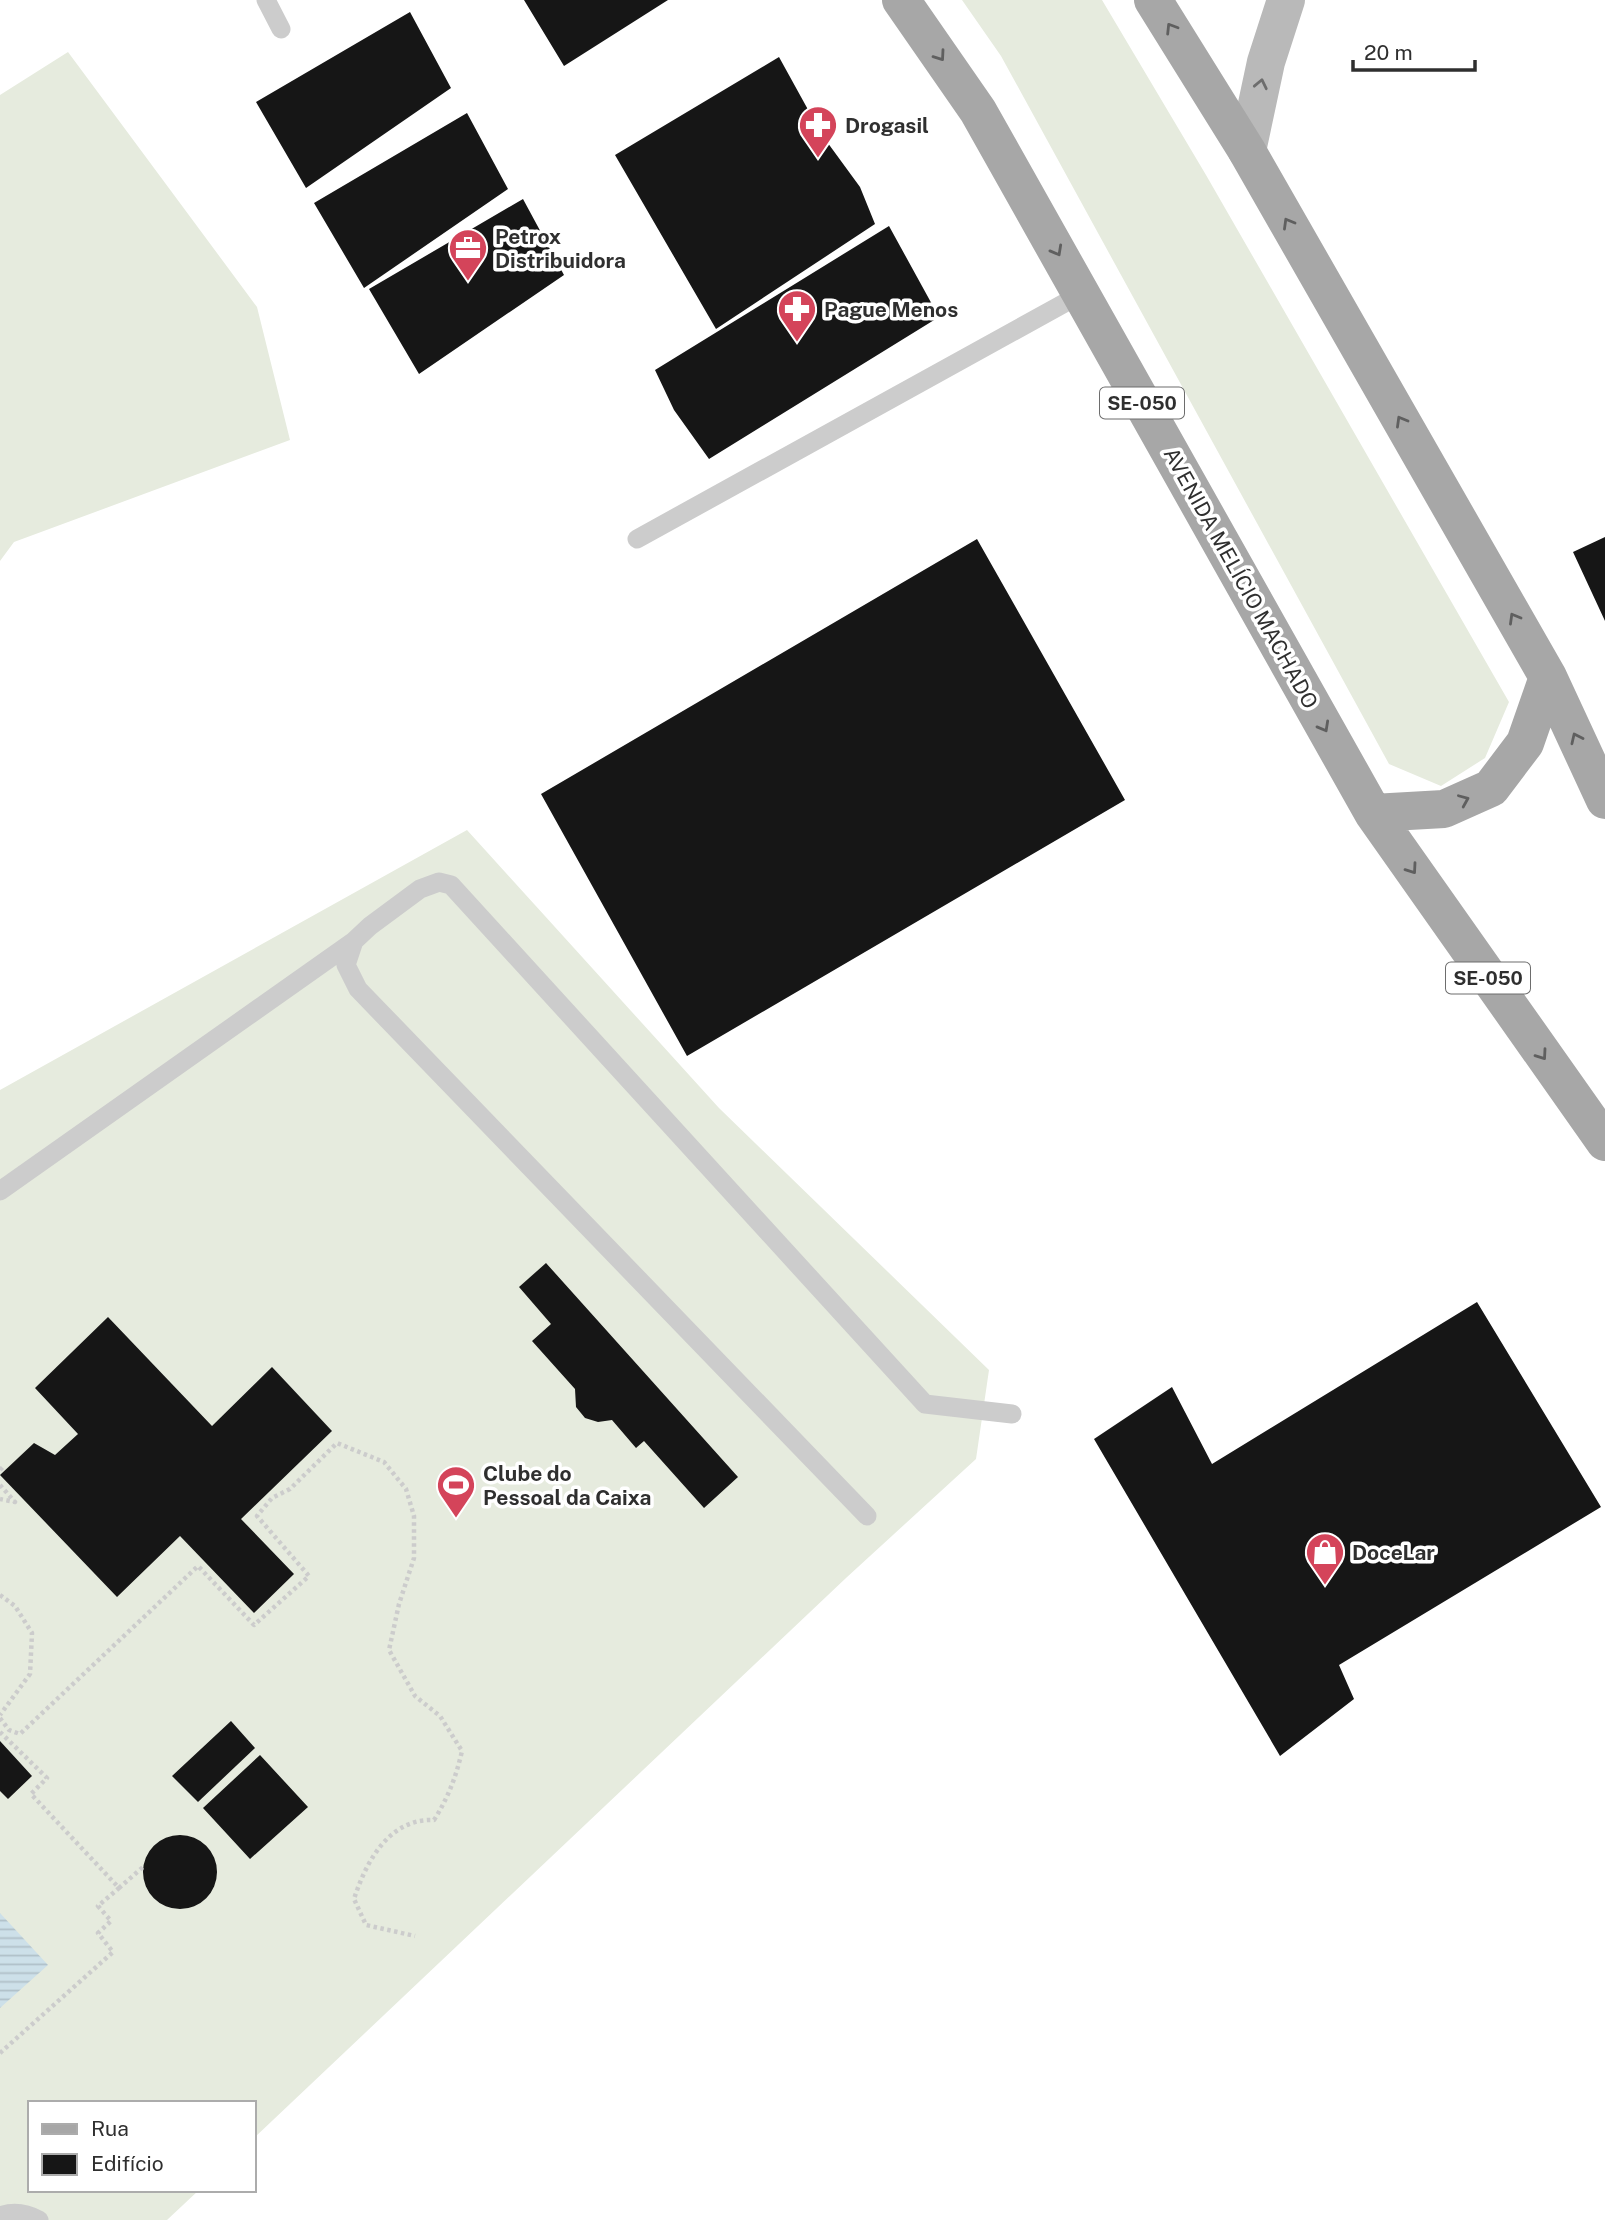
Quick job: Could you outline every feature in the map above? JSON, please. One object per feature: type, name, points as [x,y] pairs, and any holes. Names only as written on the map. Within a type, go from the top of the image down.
[{"type":"main road","name":"AVENIDA MELÍCIO MACHADO","points":[[901,0],[978,111],[1373,813],[1605,1142]]},
{"type":"main road","points":[[1153,0],[1247,151],[1548,677],[1605,800]]},
{"type":"main road","points":[[1373,813],[1444,808],[1491,788],[1525,743],[1548,677]]},
{"type":"street","points":[[1247,151],[1266,62],[1286,0]]},
{"type":"lane","points":[[266,0],[281,29]]},
{"type":"lane","points":[[637,538],[1081,295]]},
{"type":"lane","points":[[0,1191],[354,942],[420,889],[439,882],[451,885],[925,1404],[1012,1414]]},
{"type":"lane","points":[[354,942],[346,965],[358,989],[867,1516]]},
{"type":"lane","points":[[0,2216],[12,2212],[39,2220]]},
{"type":"path","points":[[0,1595],[15,1606],[32,1633],[30,1674],[0,1717],[9,1730],[20,1734],[198,1566],[254,1625],[309,1576],[257,1516],[272,1498],[290,1489],[337,1443],[384,1462],[405,1489],[414,1516],[414,1558],[399,1604],[389,1650],[415,1696],[440,1716],[462,1751],[456,1777],[434,1820],[419,1819],[383,1840],[362,1874],[354,1899],[366,1926],[415,1936]]},
{"type":"path","points":[[0,1485],[15,1502],[0,1499]]},
{"type":"path","points":[[0,1732],[47,1778],[31,1794],[119,1888]]},
{"type":"path","points":[[0,2053],[113,1952],[98,1933],[111,1922],[98,1906],[143,1867]]},
{"type":"shaded area","points":[[962,0],[1102,0],[1206,175],[1509,702],[1485,758],[1441,786],[1389,764],[1001,56]]},
{"type":"shaded area","points":[[68,52],[257,307],[290,440],[14,542],[0,561],[0,95]]},
{"type":"shaded area","name":"Clube do Pessoal da Caixa","points":[[467,830],[719,1108],[989,1370],[976,1459],[846,1578],[256,2136],[256,2101],[28,2101],[28,2192],[197,2192],[167,2220],[0,2220],[0,1090]]},
{"type":"shaded area","points":[[0,1913],[48,1965],[0,2008]]},
{"type":"building","points":[[524,0],[668,0],[564,66]]},
{"type":"building","points":[[410,12],[451,88],[306,188],[256,102]]},
{"type":"building","points":[[779,57],[822,135],[860,187],[875,224],[716,329],[615,155]]},
{"type":"building","points":[[467,113],[508,189],[364,288],[314,203]]},
{"type":"building","name":"Petrox Distribuidora","points":[[523,199],[564,275],[419,374],[369,289]]},
{"type":"building","name":"Pague Menos","points":[[889,226],[939,317],[709,459],[674,410],[655,370]]},
{"type":"building","points":[[1605,537],[1605,621],[1573,552]]},
{"type":"building","points":[[977,539],[1125,800],[687,1056],[541,794]]},
{"type":"building","points":[[546,1263],[738,1477],[704,1508],[644,1441],[636,1448],[612,1420],[598,1422],[585,1418],[576,1407],[575,1389],[532,1341],[551,1324],[519,1287]]},
{"type":"building","name":"DoceLar","points":[[1477,1302],[1601,1507],[1339,1665],[1354,1699],[1280,1756],[1094,1439],[1172,1387],[1212,1464]]},
{"type":"building","points":[[108,1317],[212,1426],[272,1367],[332,1431],[241,1519],[294,1574],[254,1613],[180,1536],[117,1597],[0,1475],[34,1443],[55,1455],[78,1434],[35,1388]]},
{"type":"building","points":[[231,1721],[255,1748],[198,1802],[172,1776]]},
{"type":"building","points":[[0,1741],[32,1776],[8,1799],[0,1791]]},
{"type":"building","points":[[260,1755],[308,1807],[250,1859],[203,1808]]},
{"type":"building","points":[[180,1835],[201,1841],[211,1851],[217,1872],[211,1893],[201,1903],[180,1909],[159,1903],[149,1893],[143,1872],[149,1851],[159,1841]]},
{"type":"place","name":"Drogasil","points":[[818,159]]},
{"type":"place","name":"Petrox Distribuidora","points":[[468,282]]},
{"type":"place","name":"Pague Menos","points":[[797,343]]},
{"type":"place","name":"Clube do Pessoal da Caixa","points":[[456,1519]]},
{"type":"place","name":"DoceLar","points":[[1325,1586]]}]
